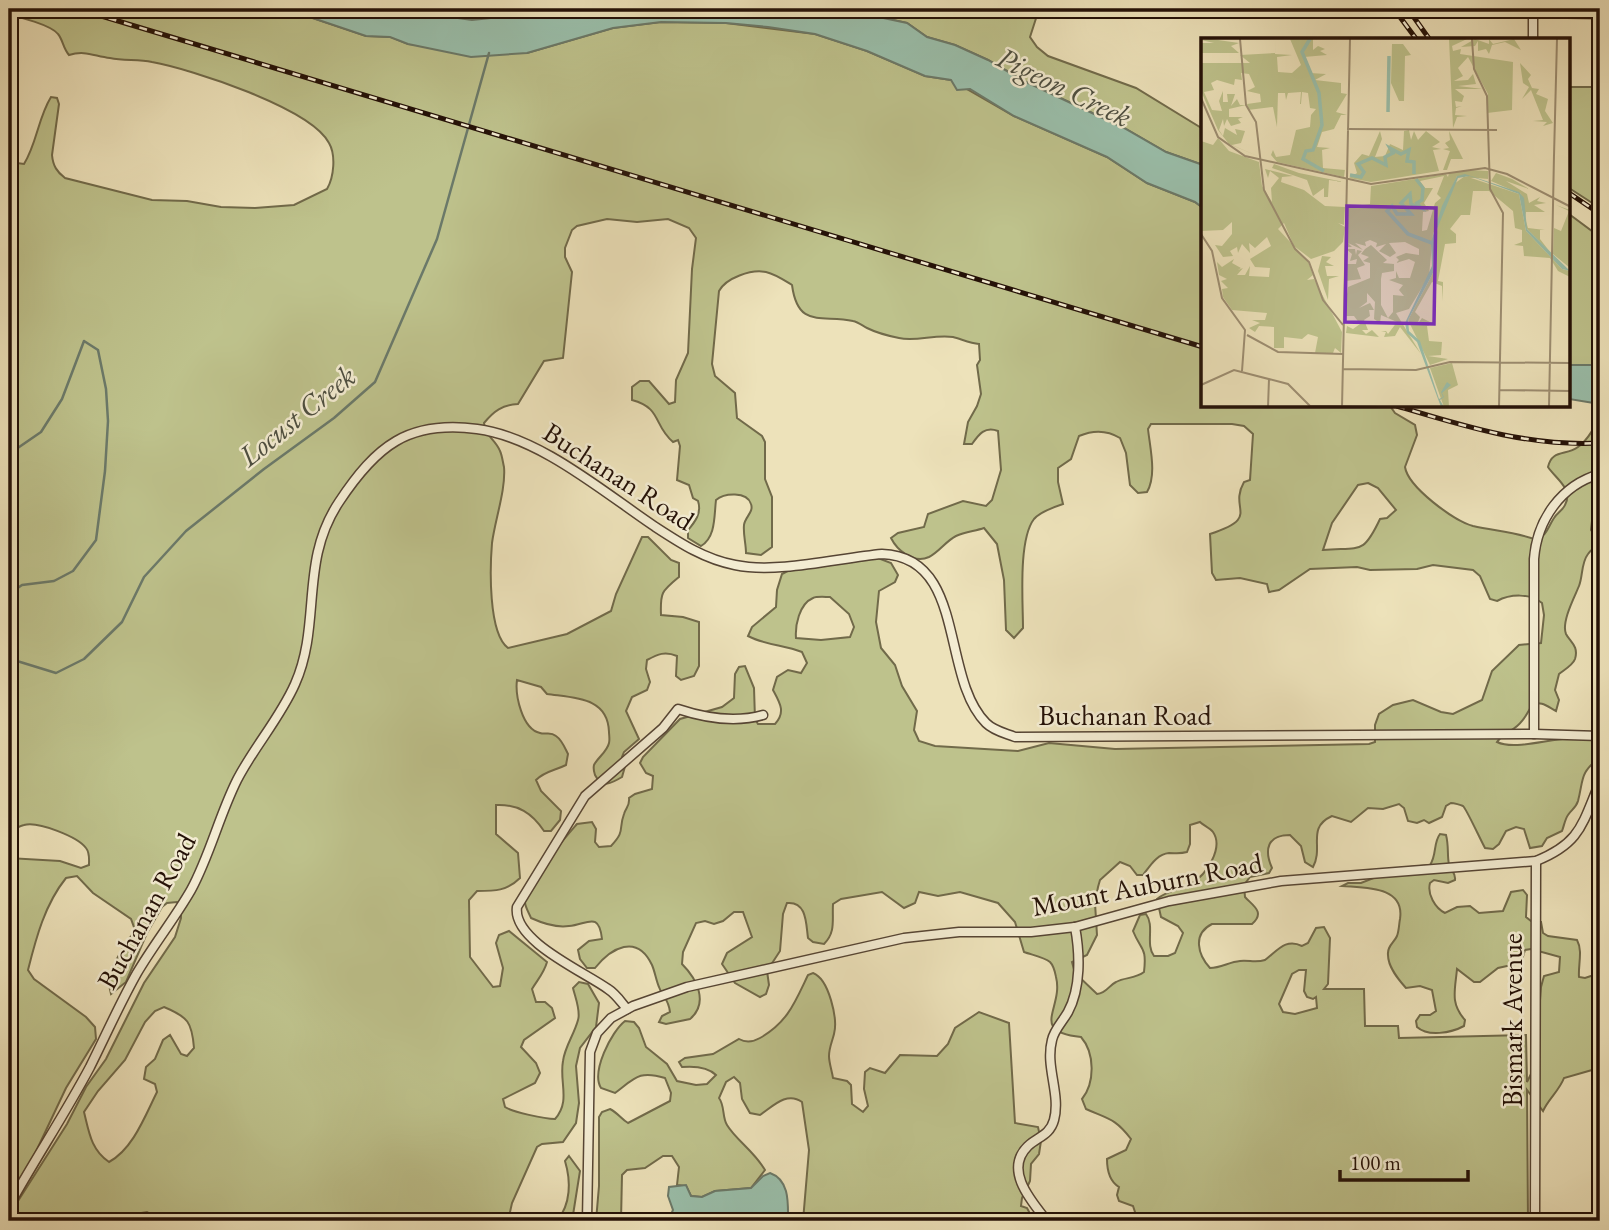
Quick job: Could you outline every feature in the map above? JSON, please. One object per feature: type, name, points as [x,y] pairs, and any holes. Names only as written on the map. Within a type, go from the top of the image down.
[{"type":"street","points":[[1533,38],[1533,11],[1600,15]]},
{"type":"street","name":"Buchanan Road","points":[[9,1206],[91,1064],[140,969],[191,890],[238,779],[296,681],[308,636],[313,567],[335,509],[377,457],[398,438],[411,432],[443,426],[474,428],[494,431],[526,442],[679,542],[718,561],[760,568],[882,554],[895,555],[914,563],[930,577],[940,595],[965,683],[976,709],[990,727],[1015,737],[1534,734],[1600,736]]},
{"type":"street","points":[[1534,734],[1534,559],[1539,533],[1552,507],[1565,493],[1584,480],[1600,474]]},
{"type":"street","points":[[627,1009],[611,991],[554,956],[518,922],[517,909],[585,796],[663,727],[678,709],[707,717],[752,718],[763,715]]},
{"type":"street","name":"Mount Auburn Road","points":[[587,1221],[590,1052],[601,1027],[627,1009],[696,984],[904,939],[959,932],[1031,932],[1075,927],[1178,899],[1281,881],[1535,861],[1573,840],[1600,782]]},
{"type":"street","name":"Bismark Avenue","points":[[1535,861],[1535,1221]]},
{"type":"street","points":[[1047,1221],[1026,1194],[1018,1170],[1025,1150],[1043,1137],[1053,1124],[1056,1104],[1051,1070],[1052,1041],[1068,1012],[1077,982],[1075,927]]},
{"type":"shaded area","points":[[9,9],[286,9],[366,36],[391,37],[408,44],[527,53],[613,28],[661,22],[726,23],[815,34],[867,51],[925,76],[951,80],[1014,116],[1107,157],[1147,183],[1201,206],[1201,408],[1391,408],[1415,425],[1417,435],[1405,467],[1414,484],[1423,493],[1465,523],[1537,540],[1545,533],[1567,499],[1565,489],[1548,467],[1550,461],[1556,455],[1582,444],[1600,415],[1600,510],[1593,512],[1591,530],[1596,537],[1596,546],[1584,561],[1580,582],[1565,623],[1566,634],[1576,651],[1575,659],[1559,674],[1555,690],[1559,700],[1556,711],[1541,704],[1532,705],[1520,723],[1497,742],[1518,745],[1573,738],[1600,741],[1600,757],[1585,772],[1577,803],[1567,817],[1562,831],[1547,838],[1542,846],[1530,848],[1524,829],[1516,827],[1506,831],[1493,849],[1485,848],[1465,808],[1454,803],[1446,806],[1442,817],[1429,823],[1424,820],[1417,823],[1408,821],[1404,808],[1399,804],[1383,809],[1368,808],[1351,822],[1332,816],[1324,821],[1317,832],[1317,852],[1313,867],[1305,862],[1301,846],[1290,835],[1276,838],[1269,845],[1268,855],[1272,868],[1269,873],[1250,877],[1244,885],[1245,897],[1258,912],[1252,924],[1212,924],[1199,939],[1202,957],[1210,968],[1214,968],[1236,962],[1265,960],[1287,944],[1302,946],[1308,943],[1316,928],[1324,927],[1330,938],[1328,984],[1324,989],[1364,989],[1365,1026],[1398,1026],[1399,1038],[1526,1035],[1527,1082],[1535,1066],[1541,987],[1544,976],[1559,972],[1560,957],[1531,949],[1525,950],[1521,963],[1498,968],[1480,982],[1474,982],[1457,969],[1455,1002],[1465,1020],[1464,1026],[1453,1031],[1427,1032],[1417,1027],[1416,1021],[1420,1015],[1430,1015],[1436,1011],[1432,990],[1420,986],[1406,988],[1394,973],[1388,959],[1400,919],[1400,908],[1396,900],[1382,891],[1342,886],[1361,883],[1399,868],[1430,865],[1440,834],[1446,835],[1449,864],[1455,877],[1455,880],[1448,883],[1434,880],[1430,883],[1431,896],[1441,911],[1445,913],[1457,907],[1470,906],[1479,913],[1503,911],[1511,892],[1523,890],[1527,895],[1526,917],[1531,921],[1541,922],[1543,933],[1577,940],[1580,953],[1579,977],[1585,978],[1600,973],[1600,1064],[1592,1070],[1564,1078],[1543,1111],[1527,1090],[1528,1221],[1138,1221],[1133,1206],[1119,1201],[1119,1187],[1111,1178],[1107,1163],[1107,1159],[1126,1150],[1131,1139],[1116,1123],[1086,1109],[1082,1099],[1091,1077],[1089,1051],[1081,1037],[1056,1030],[1052,1024],[1057,988],[1053,967],[1047,960],[1024,952],[1015,922],[998,903],[960,892],[938,896],[919,892],[915,903],[904,908],[882,892],[841,899],[833,904],[832,930],[824,944],[808,938],[802,910],[794,903],[787,903],[783,914],[780,951],[767,971],[769,985],[766,994],[760,997],[735,983],[722,964],[727,953],[752,937],[743,912],[734,912],[714,924],[705,921],[696,923],[683,952],[682,964],[699,991],[699,1006],[690,1019],[666,1024],[659,1022],[662,1016],[670,1012],[668,1003],[652,965],[639,949],[624,947],[609,955],[595,968],[587,968],[580,959],[578,950],[589,941],[602,939],[595,922],[560,926],[531,918],[525,904],[531,884],[563,840],[577,824],[592,822],[596,829],[595,842],[599,847],[611,846],[620,833],[629,798],[652,789],[653,776],[646,773],[640,763],[643,757],[680,719],[722,707],[734,698],[735,674],[739,667],[745,666],[754,688],[755,719],[758,724],[775,724],[781,707],[773,690],[777,677],[788,670],[801,673],[807,663],[802,652],[748,636],[752,627],[776,607],[782,574],[797,566],[823,566],[878,558],[891,563],[898,575],[895,582],[879,591],[876,622],[881,648],[895,665],[902,686],[917,711],[914,730],[919,741],[935,746],[1018,751],[1049,743],[1115,749],[1369,744],[1375,742],[1375,725],[1379,714],[1393,705],[1413,700],[1453,714],[1482,700],[1492,671],[1519,645],[1541,643],[1544,615],[1542,603],[1532,597],[1520,596],[1497,601],[1490,599],[1480,576],[1473,570],[1433,565],[1417,569],[1310,569],[1279,590],[1269,592],[1267,584],[1240,578],[1216,580],[1212,573],[1210,534],[1235,523],[1240,512],[1240,492],[1244,482],[1250,480],[1253,434],[1244,426],[1232,424],[1151,424],[1148,429],[1152,478],[1147,492],[1138,493],[1130,485],[1126,453],[1120,438],[1100,432],[1079,436],[1071,459],[1058,468],[1063,504],[1040,514],[1029,529],[1023,556],[1023,628],[1014,638],[1006,630],[1004,580],[997,544],[984,528],[956,536],[933,555],[923,559],[906,555],[891,538],[898,533],[924,527],[928,514],[963,501],[986,506],[992,500],[1001,470],[998,431],[986,430],[972,444],[964,444],[968,422],[981,394],[977,365],[980,360],[979,344],[946,336],[899,338],[853,321],[814,317],[800,309],[792,285],[766,272],[740,276],[727,282],[719,291],[712,364],[715,376],[735,393],[737,418],[762,436],[765,442],[765,479],[772,497],[772,547],[761,555],[746,553],[744,525],[752,507],[749,500],[735,494],[716,500],[712,532],[701,546],[688,538],[688,530],[697,517],[699,505],[693,498],[689,485],[677,480],[680,446],[678,440],[673,442],[653,412],[642,403],[632,400],[632,387],[640,381],[649,381],[669,404],[675,402],[676,380],[688,353],[696,238],[689,228],[668,219],[637,222],[607,219],[577,226],[572,230],[565,248],[565,257],[572,272],[563,358],[544,361],[518,404],[499,409],[484,423],[486,431],[500,451],[504,467],[502,495],[492,543],[491,583],[497,629],[508,648],[567,634],[611,611],[642,537],[648,537],[671,560],[679,563],[679,577],[666,589],[662,597],[661,615],[699,622],[699,666],[694,676],[681,680],[676,676],[677,656],[673,654],[662,654],[647,660],[646,669],[650,682],[647,690],[632,697],[626,711],[639,739],[624,752],[622,757],[626,763],[622,777],[611,783],[601,782],[594,770],[594,765],[609,742],[607,720],[603,712],[588,701],[547,694],[541,687],[517,680],[517,694],[524,718],[534,730],[556,736],[568,754],[566,765],[536,780],[541,791],[561,811],[560,820],[551,831],[544,831],[535,819],[524,811],[511,806],[496,805],[496,834],[518,853],[520,878],[510,886],[477,891],[469,900],[470,957],[493,987],[500,986],[503,968],[496,943],[499,935],[509,931],[547,962],[532,989],[536,1002],[545,1002],[552,1008],[555,1018],[524,1040],[521,1047],[536,1063],[540,1073],[535,1083],[503,1099],[505,1107],[529,1115],[555,1119],[560,1112],[564,1098],[564,1056],[579,1016],[573,988],[579,982],[588,984],[599,1003],[596,1027],[580,1048],[576,1066],[579,1103],[576,1123],[563,1142],[537,1147],[512,1203],[508,1221],[156,1221],[154,1216],[147,1212],[99,1220],[67,1218],[20,1221],[16,1218],[18,1201],[67,1124],[86,1087],[106,1059],[144,983],[175,937],[181,918],[181,907],[177,902],[167,903],[162,907],[147,933],[126,982],[111,994],[112,969],[135,930],[131,919],[93,893],[77,876],[66,878],[52,899],[42,922],[28,970],[34,979],[86,1017],[95,1027],[96,1039],[66,1088],[32,1160],[21,1177],[9,1185],[9,858],[60,861],[81,868],[89,865],[89,854],[82,844],[67,835],[38,825],[24,825],[9,833],[9,162],[24,164],[51,97],[57,98],[59,104],[52,155],[54,166],[60,173],[65,178],[152,200],[187,201],[221,207],[294,205],[327,189],[333,166],[329,143],[318,130],[275,104],[220,81],[170,66],[85,53],[69,55],[60,36],[35,22],[9,15]],"holes":[[[1368,483],[1378,488],[1396,510],[1387,518],[1380,519],[1365,544],[1353,548],[1323,550],[1332,523],[1358,485]],[[815,597],[830,597],[849,614],[854,627],[850,637],[821,640],[796,638],[797,622],[804,605]],[[1200,822],[1210,829],[1216,838],[1215,853],[1208,868],[1188,885],[1157,899],[1161,917],[1178,926],[1183,933],[1175,953],[1154,956],[1150,946],[1149,919],[1146,914],[1140,915],[1133,931],[1144,953],[1144,972],[1116,982],[1097,994],[1075,973],[1072,962],[1087,955],[1097,935],[1095,903],[1100,880],[1120,862],[1130,866],[1137,875],[1143,875],[1161,856],[1187,852],[1190,825]],[[1306,970],[1304,991],[1307,997],[1316,997],[1317,1008],[1295,1014],[1283,1012],[1279,1004],[1292,974]],[[164,1007],[184,1018],[190,1026],[194,1048],[187,1056],[181,1054],[170,1035],[163,1040],[155,1059],[146,1067],[144,1079],[155,1084],[157,1092],[132,1140],[109,1162],[94,1146],[84,1112],[125,1060],[145,1022],[155,1011]]]},
{"type":"shaded area","points":[[286,9],[393,9],[472,20],[551,9],[862,9],[874,16],[907,23],[927,37],[955,45],[988,60],[1024,81],[1124,128],[1166,152],[1201,164],[1201,206],[1147,183],[1107,157],[1014,116],[970,89],[957,90],[951,80],[925,76],[867,51],[815,34],[726,23],[661,22],[613,28],[527,53],[471,57],[408,44],[390,37],[366,36]]},
{"type":"shaded area","points":[[393,9],[551,9],[472,20]]},
{"type":"shaded area","points":[[862,9],[1039,9],[1030,37],[1037,47],[1048,56],[1136,88],[1201,128],[1201,164],[1166,152],[1124,128],[1024,81],[988,60],[955,45],[927,37],[907,23],[874,16]]},
{"type":"shaded area","points":[[1570,87],[1600,87],[1600,208],[1570,189]]},
{"type":"shaded area","points":[[1570,215],[1600,235],[1600,365],[1570,365]]},
{"type":"shaded area","points":[[1570,365],[1600,365],[1600,404],[1570,399]]},
{"type":"shaded area","points":[[813,973],[824,983],[833,1010],[835,1027],[829,1056],[833,1078],[847,1081],[851,1085],[852,1104],[863,1112],[868,1106],[864,1089],[865,1072],[870,1068],[885,1073],[900,1055],[937,1056],[948,1044],[955,1028],[979,1012],[1009,1023],[1015,1123],[1038,1127],[1041,1141],[1039,1154],[1031,1164],[1030,1181],[1021,1206],[1027,1208],[1034,1221],[803,1221],[809,1150],[802,1102],[786,1099],[760,1115],[750,1113],[742,1099],[740,1083],[734,1077],[726,1082],[719,1098],[727,1125],[765,1170],[751,1188],[715,1191],[702,1197],[691,1196],[686,1186],[677,1185],[679,1167],[672,1156],[663,1156],[645,1168],[627,1170],[622,1175],[621,1221],[596,1221],[599,1117],[602,1112],[610,1109],[628,1123],[670,1101],[671,1093],[665,1078],[649,1075],[638,1077],[615,1093],[601,1088],[599,1072],[604,1053],[620,1026],[625,1021],[634,1022],[646,1047],[667,1064],[677,1081],[707,1084],[716,1075],[713,1072],[682,1067],[679,1062],[685,1058],[713,1054],[739,1039],[755,1040],[770,1032],[784,1018],[808,975]]},
{"type":"shaded area","points":[[569,1156],[580,1171],[573,1215],[571,1221],[557,1221],[567,1200],[569,1184],[565,1161]]},
{"type":"shaded area","points":[[770,1173],[777,1176],[784,1187],[788,1200],[788,1221],[668,1221],[673,1210],[668,1196],[669,1187],[686,1185],[691,1196],[702,1197],[715,1191],[751,1188]]},
{"type":"waterway","name":"Locust Creek","points":[[9,656],[56,673],[84,659],[122,622],[144,577],[186,531],[334,418],[375,382],[437,239],[489,53]]},
{"type":"waterway","name":"Locust Creek","points":[[9,207],[9,258]]},
{"type":"waterway","name":"Locust Creek","points":[[9,454],[41,432],[62,399],[84,341],[98,350],[106,389],[108,421],[96,540],[73,571],[54,581],[22,585],[9,594]]},
{"type":"railway","points":[[78,9],[1201,346]]},
{"type":"railway","points":[[1394,9],[1416,38]]},
{"type":"railway","points":[[1408,9],[1429,38]]},
{"type":"railway","points":[[1570,194],[1600,214]]},
{"type":"railway","points":[[1404,408],[1472,428],[1522,438],[1548,442],[1600,443]]},
{"type":"water label","name":"Pigeon Creek","points":[[1064,87]]}]
